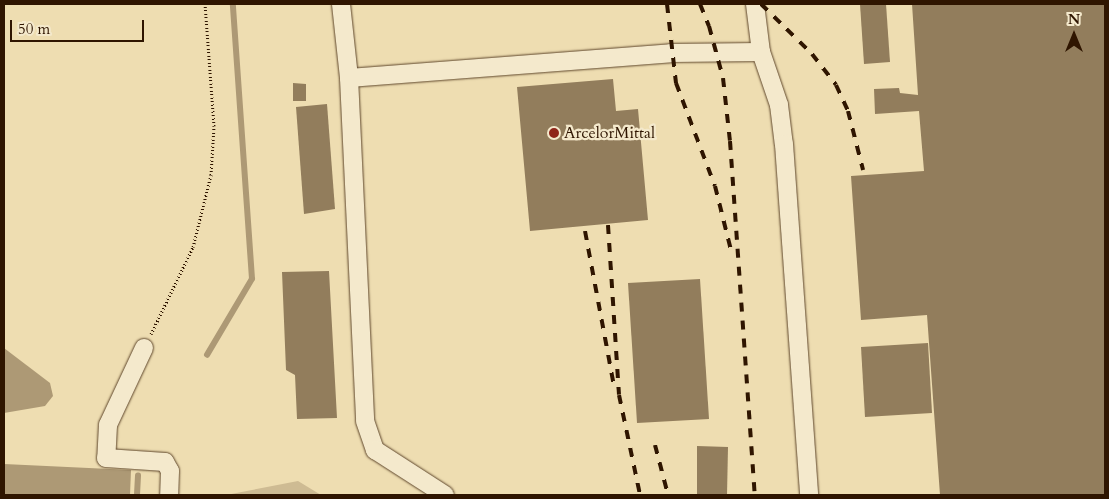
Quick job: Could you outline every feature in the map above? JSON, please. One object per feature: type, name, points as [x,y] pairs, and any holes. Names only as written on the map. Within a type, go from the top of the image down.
[{"type":"lane","points":[[341,4],[349,78],[365,421],[369,438],[385,458],[445,495]]},
{"type":"lane","points":[[756,4],[761,52],[779,105],[784,144],[809,495]]},
{"type":"lane","points":[[349,78],[671,53],[761,52]]},
{"type":"lane","points":[[144,348],[108,425],[106,458],[165,462],[170,471],[169,495]]},
{"type":"path","points":[[144,348],[193,247],[211,175],[214,126],[205,4]]},
{"type":"shaded area","points":[[4,348],[50,383],[53,396],[45,406],[4,413]]},
{"type":"shaded area","points":[[4,464],[131,470],[130,495],[4,495]]},
{"type":"shaded area","points":[[298,481],[321,495],[226,495]]},
{"type":"building","points":[[860,4],[886,4],[890,62],[864,64]]},
{"type":"building","points":[[912,4],[1105,4],[1105,495],[940,495],[927,315],[861,320],[851,176],[924,171],[919,111],[875,114],[874,89],[899,88],[900,93],[918,95]]},
{"type":"building","points":[[613,79],[616,111],[638,109],[648,220],[530,231],[517,87]]},
{"type":"building","points":[[293,83],[306,84],[306,101],[293,101]]},
{"type":"building","points":[[327,104],[335,209],[304,214],[296,107]]},
{"type":"building","points":[[329,271],[337,418],[297,419],[295,375],[286,370],[282,272]]},
{"type":"building","points":[[700,279],[709,419],[637,423],[628,283]]},
{"type":"building","points":[[928,343],[932,413],[865,417],[861,347]]},
{"type":"building","points":[[697,446],[728,447],[727,495],[697,495]]},
{"type":"waterway","points":[[207,355],[252,279],[233,4]]},
{"type":"waterway","points":[[137,495],[138,476]]},
{"type":"railway","points":[[667,4],[676,83],[715,186],[732,254]]},
{"type":"railway","points":[[700,4],[709,26],[723,78],[730,141],[755,495]]},
{"type":"railway","points":[[761,4],[812,54],[836,85],[848,111],[863,170]]},
{"type":"railway","points":[[608,225],[619,395],[640,495]]},
{"type":"railway","points":[[585,231],[614,386]]},
{"type":"railway","points":[[655,445],[668,495]]},
{"type":"place","name":"ArcelorMittal","points":[[554,133]]}]
